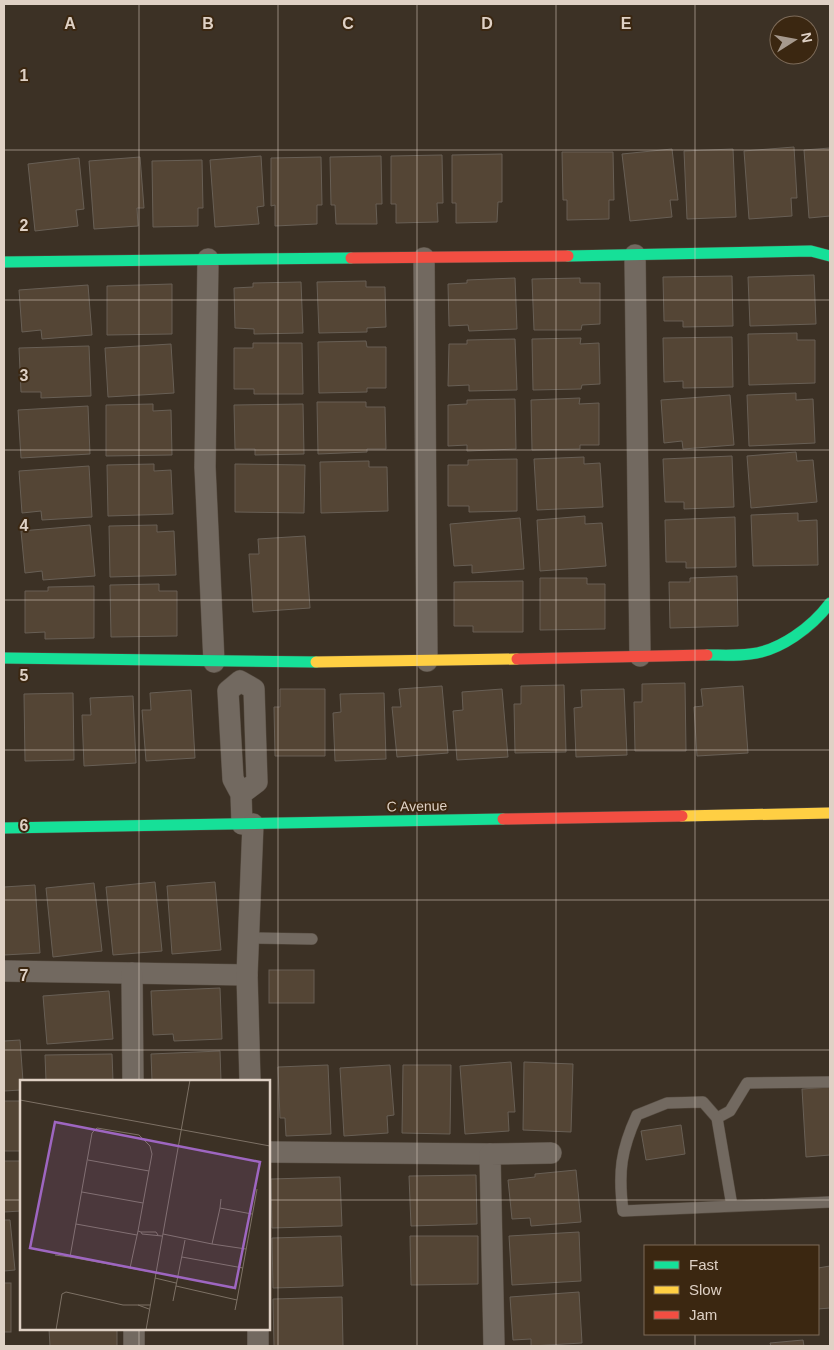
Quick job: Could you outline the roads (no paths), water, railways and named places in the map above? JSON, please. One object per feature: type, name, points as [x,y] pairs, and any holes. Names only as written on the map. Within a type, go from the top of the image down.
[{"type":"street","points":[[4,262],[635,256],[810,251],[830,256]]},
{"type":"street","points":[[635,256],[640,656]]},
{"type":"street","points":[[424,258],[427,661]]},
{"type":"street","points":[[208,259],[205,467],[214,662]]},
{"type":"street","points":[[4,658],[214,662],[240,671],[427,661],[750,654],[771,648],[797,634],[820,618],[830,603]]},
{"type":"street","points":[[240,671],[254,689],[257,782],[241,794],[248,824],[247,975],[250,1080]]},
{"type":"street","name":"C Avenue","points":[[4,828],[830,813]]},
{"type":"street","points":[[4,971],[247,975]]},
{"type":"street","points":[[132,973],[133,1080]]},
{"type":"street","points":[[270,1152],[551,1153]]},
{"type":"street","points":[[490,1154],[494,1346]]},
{"type":"street","points":[[134,1330],[134,1346]]},
{"type":"street","points":[[258,1330],[258,1346]]},
{"type":"lane","points":[[248,938],[312,939]]},
{"type":"lane","points":[[717,1118],[730,1111],[747,1083],[830,1082]]},
{"type":"lane","points":[[732,1206],[717,1118],[703,1102],[667,1103],[637,1114],[625,1140],[619,1180],[623,1211],[830,1202]]}]
